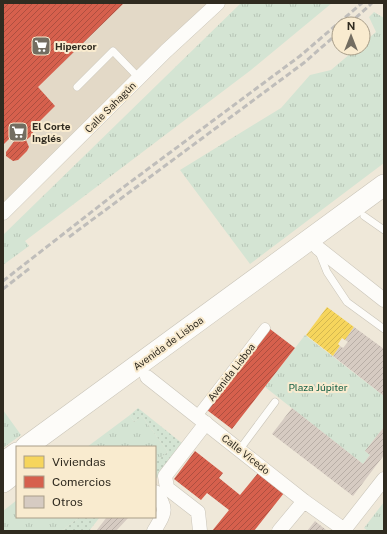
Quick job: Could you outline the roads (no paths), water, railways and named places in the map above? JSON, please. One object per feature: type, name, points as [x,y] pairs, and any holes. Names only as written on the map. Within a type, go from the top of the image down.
[{"type":"main road","name":"Avenida de Lisboa","points":[[51,446],[147,377],[314,244],[384,185]]},
{"type":"main road","name":"Avenida de Lisboa","points":[[27,446],[314,244],[364,216],[384,202]]},
{"type":"main road","points":[[3,463],[16,454]]},
{"type":"main road","points":[[3,482],[16,472]]},
{"type":"street","name":"Calle Sahagún","points":[[3,212],[139,78],[218,3]]},
{"type":"street","points":[[314,244],[384,300]]},
{"type":"street","name":"Avenida Lisboa","points":[[202,419],[265,328]]},
{"type":"street","name":"Calle Vicedo","points":[[147,377],[304,501],[345,530]]},
{"type":"street","points":[[200,531],[198,512],[167,488],[165,476],[202,419]]},
{"type":"street","points":[[345,530],[384,479]]},
{"type":"street","points":[[154,531],[164,514],[163,502],[156,493]]},
{"type":"street","points":[[279,531],[304,501]]},
{"type":"lane","points":[[77,87],[113,51],[139,78]]},
{"type":"lane","points":[[364,216],[384,230]]},
{"type":"lane","points":[[314,244],[327,272],[347,302],[384,329]]},
{"type":"lane","points":[[240,449],[275,402]]},
{"type":"railway","points":[[3,281],[121,189],[300,56],[362,3]]},
{"type":"railway","points":[[358,16],[372,3]]},
{"type":"railway","points":[[69,237],[305,62],[331,39]]},
{"type":"railway","points":[[3,289],[30,268]]},
{"type":"place","name":"Hipercor","points":[[41,46]]},
{"type":"place","name":"El Corte Inglés","points":[[18,132]]},
{"type":"park label","name":"Plaza Júpiter","points":[[318,387]]}]
